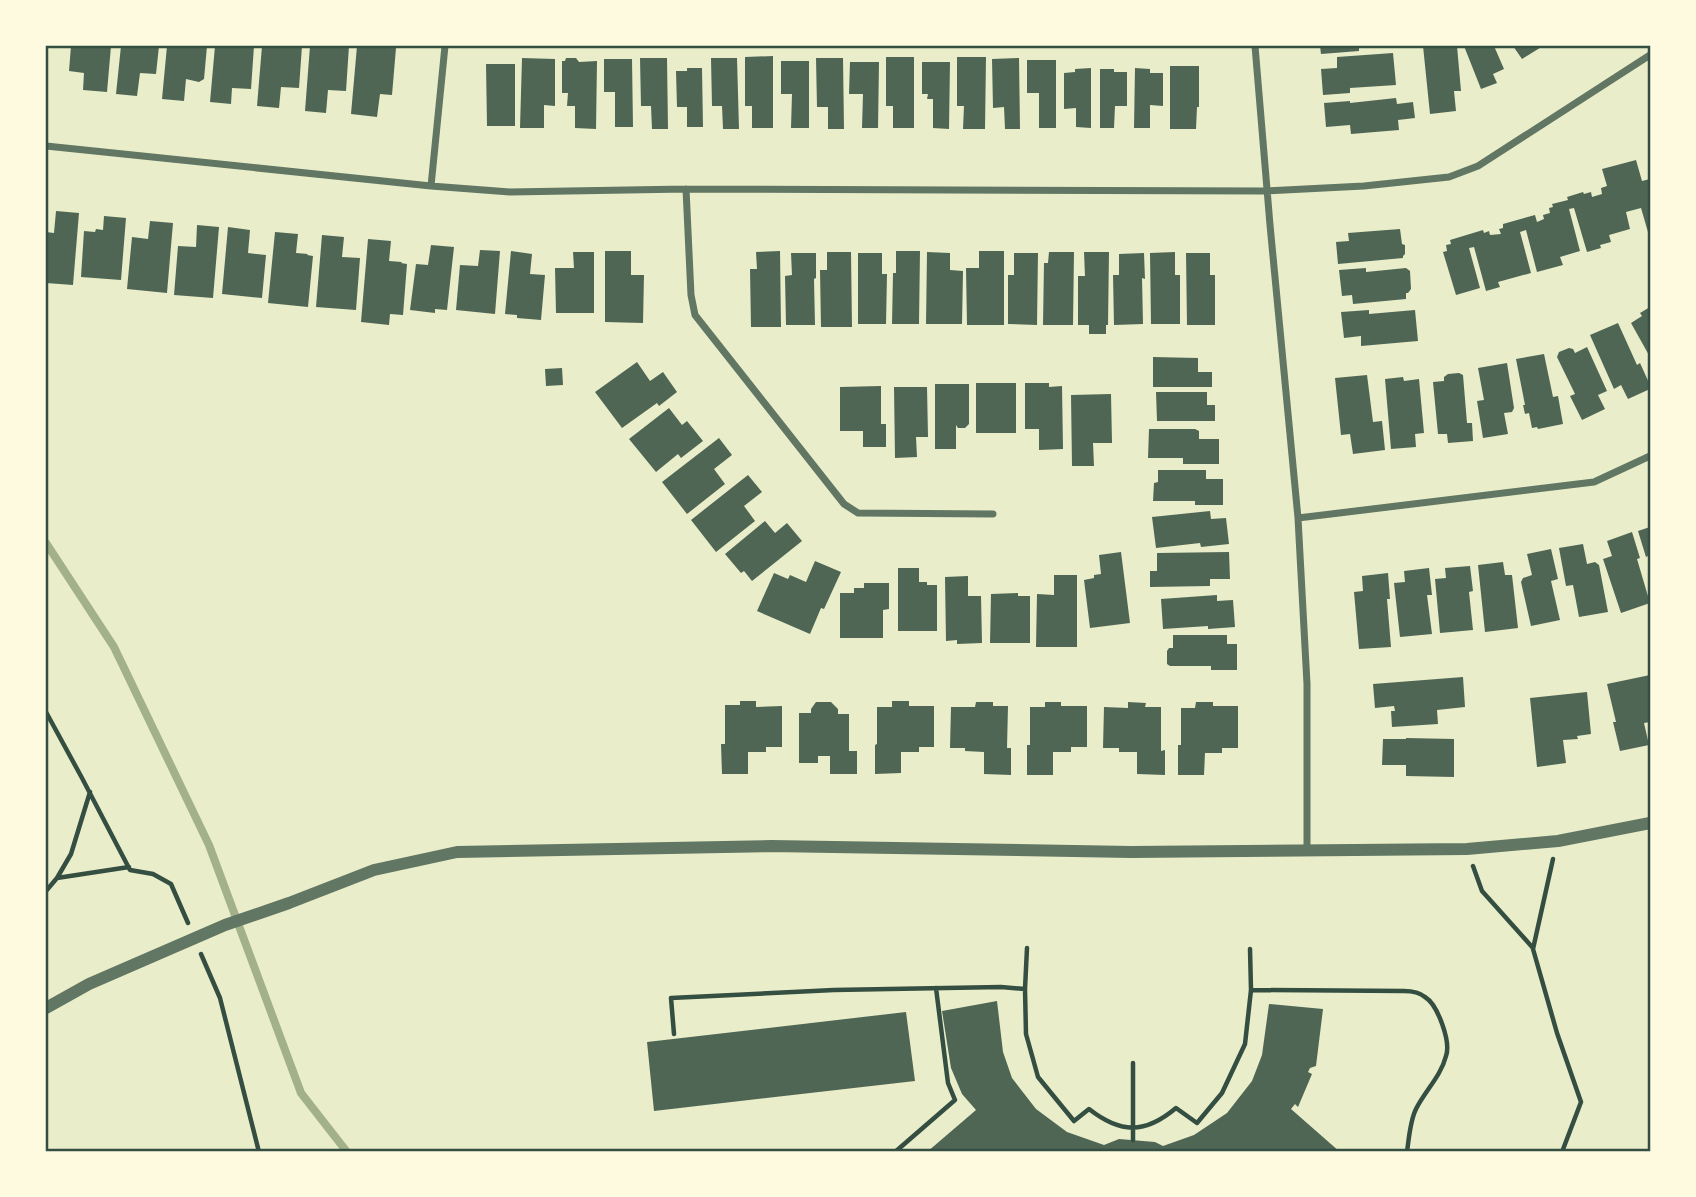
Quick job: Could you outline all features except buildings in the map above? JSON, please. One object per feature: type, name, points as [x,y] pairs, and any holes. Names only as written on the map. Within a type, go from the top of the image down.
[{"type":"street","points":[[431,186],[445,46]]},
{"type":"street","points":[[1255,46],[1298,518],[1307,684],[1307,851]]},
{"type":"street","points":[[46,146],[510,192],[687,189],[1267,191],[1364,186],[1449,177],[1478,166],[1650,55]]},
{"type":"street","points":[[687,189],[691,295],[695,315],[844,504],[858,513],[993,514]]},
{"type":"street","points":[[1298,518],[1594,482],[1650,456]]},
{"type":"street","points":[[46,1008],[188,939],[374,870],[457,852],[771,846],[1131,852],[1467,849],[1558,841],[1650,823]]},
{"type":"path","points":[[46,712],[130,870],[153,874],[171,884],[188,939]]},
{"type":"path","points":[[46,891],[71,855],[90,792]]},
{"type":"path","points":[[1533,949],[1558,841]]},
{"type":"path","points":[[1467,849],[1482,891],[1533,949],[1581,1102],[1562,1152]]},
{"type":"path","points":[[57,878],[129,867]]},
{"type":"path","points":[[198,947],[220,998],[258,1152]]},
{"type":"path","points":[[1027,948],[1026,1034],[1038,1077],[1074,1121],[1089,1109],[1104,1121],[1123,1127],[1142,1127],[1161,1121],[1176,1108],[1197,1123],[1222,1093],[1245,1044],[1251,990],[1251,949]]},
{"type":"path","points":[[674,1034],[671,998],[834,990],[1001,987],[1025,989]]},
{"type":"path","points":[[895,1152],[956,1100],[948,1083],[936,988]]},
{"type":"path","points":[[1251,990],[1404,990],[1424,996],[1432,1003],[1448,1049],[1443,1065],[1415,1111],[1407,1152]]},
{"type":"path","points":[[1133,1063],[1133,1140]]},
{"type":"waterway","points":[[46,543],[114,647],[209,845],[301,1093],[347,1152]]}]
